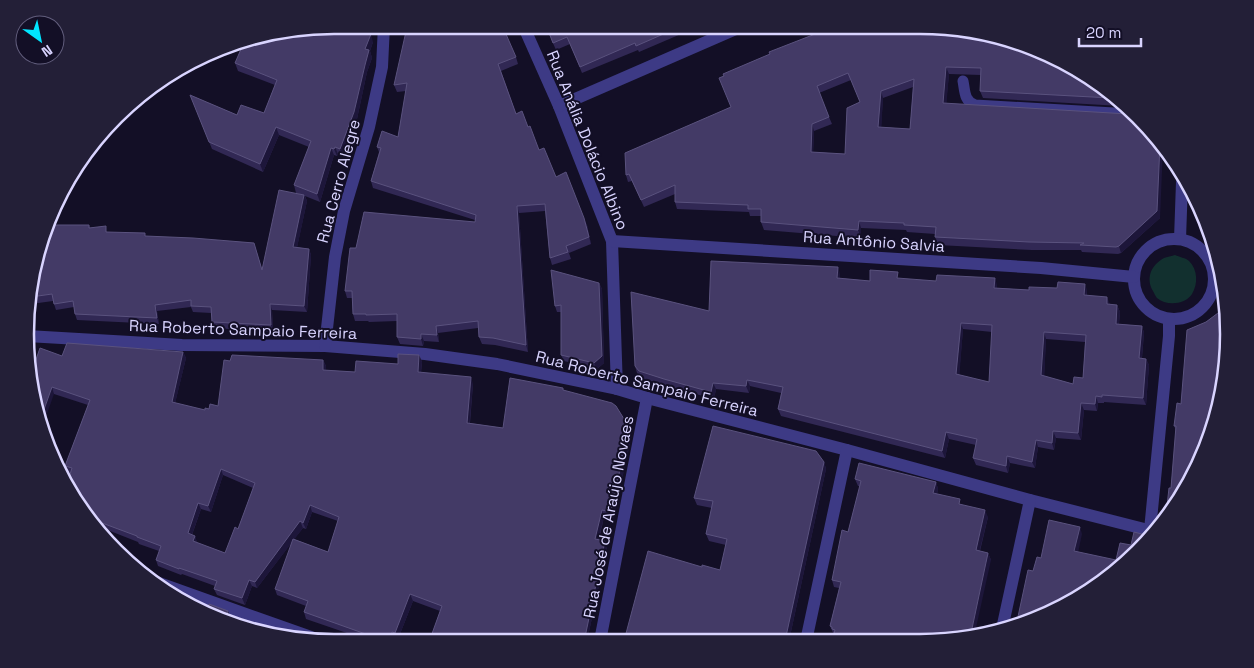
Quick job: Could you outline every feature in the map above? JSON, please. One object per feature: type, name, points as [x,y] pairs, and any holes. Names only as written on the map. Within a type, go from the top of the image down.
[{"type":"street","name":"Rua Cerro Alegre","points":[[325,346],[335,257],[344,211],[373,110],[382,67],[384,34]]},
{"type":"street","name":"Rua Anália Dolácio Albino","points":[[527,34],[559,106],[612,241],[617,389]]},
{"type":"street","points":[[559,106],[725,34]]},
{"type":"street","points":[[1180,240],[1182,187]]},
{"type":"street","points":[[1213,272],[1210,262],[1198,247],[1180,240],[1161,241],[1152,245],[1139,259],[1135,268],[1134,287],[1143,305],[1150,312],[1169,319],[1179,319],[1196,312],[1203,306],[1209,298],[1215,282]]},
{"type":"street","name":"Rua Antônio Salvia","points":[[612,241],[1041,268],[1134,277]]},
{"type":"street","points":[[1154,522],[1169,319]]},
{"type":"street","name":"Rua Roberto Sampaio Ferreira","points":[[34,336],[182,345],[325,346],[425,354],[497,364],[617,389],[1148,530]]},
{"type":"street","name":"Rua José de Araújo Novaes","points":[[602,634],[647,398]]},
{"type":"street","points":[[808,634],[847,450]]},
{"type":"street","points":[[1003,622],[1030,500]]},
{"type":"street","points":[[175,589],[299,632]]},
{"type":"lane","points":[[963,81],[967,100],[975,105],[1124,114]]},
{"type":"green space","points":[[1175,255],[1188,260],[1192,265],[1196,282],[1189,298],[1180,302],[1170,303],[1161,301],[1157,297],[1151,286],[1150,277],[1155,265],[1159,261]]},
{"type":"building","points":[[314,34],[371,34],[365,49],[369,50],[354,112],[340,149],[331,148],[317,194],[294,185],[311,141],[276,127],[260,164],[209,142],[190,95],[237,115],[241,105],[264,113],[277,80],[235,63],[241,49],[256,44]]},
{"type":"building","points":[[405,34],[506,34],[516,57],[498,64],[516,114],[522,111],[539,150],[544,148],[556,177],[566,172],[584,218],[589,237],[566,246],[568,252],[550,258],[545,204],[517,206],[526,345],[479,337],[478,321],[436,326],[437,335],[421,334],[421,339],[397,337],[397,314],[353,314],[352,291],[345,291],[350,248],[356,248],[364,212],[475,222],[476,215],[371,181],[381,148],[377,147],[382,131],[398,137],[407,83],[394,85]]},
{"type":"building","points":[[550,34],[663,34],[636,46],[635,43],[580,67],[567,37],[553,43]]},
{"type":"building","points":[[815,34],[940,34],[998,44],[1035,57],[1070,74],[1105,98],[980,91],[981,68],[946,67],[943,103],[1124,114],[1160,153],[1157,211],[1116,247],[1080,245],[1084,243],[935,237],[936,227],[904,225],[904,223],[859,221],[858,230],[761,222],[761,209],[748,209],[748,205],[675,202],[675,185],[641,200],[629,174],[626,175],[625,153],[731,107],[719,78],[724,76],[723,74],[770,54],[769,52]],"holes":[[[848,73],[860,102],[847,108],[845,154],[811,152],[812,124],[829,117],[817,86]],[[914,79],[910,129],[878,127],[881,91]]]},
{"type":"building","points":[[279,190],[304,195],[293,247],[309,249],[304,306],[270,304],[271,325],[212,322],[211,307],[191,306],[191,300],[155,305],[157,318],[75,314],[73,301],[54,304],[52,294],[36,296],[44,256],[55,225],[89,225],[89,228],[106,226],[106,232],[145,233],[145,236],[254,243],[262,270]]},
{"type":"building","points":[[711,261],[838,267],[837,278],[870,281],[870,270],[898,272],[897,278],[936,281],[937,275],[995,278],[994,288],[1029,290],[1029,287],[1057,288],[1058,282],[1085,284],[1084,295],[1107,297],[1107,304],[1117,305],[1116,324],[1142,326],[1139,358],[1146,359],[1143,398],[1102,395],[1102,397],[1096,396],[1095,404],[1081,403],[1078,433],[1053,431],[1052,443],[1036,440],[1032,462],[1007,456],[1006,466],[973,458],[977,439],[946,432],[942,451],[778,409],[783,387],[747,380],[746,386],[713,383],[711,392],[639,371],[635,366],[631,292],[709,311]],"holes":[[[961,323],[992,325],[989,382],[956,374]],[[1044,332],[1086,335],[1083,378],[1074,377],[1073,384],[1041,375]]]},
{"type":"building","points":[[551,270],[599,283],[602,356],[594,363],[561,355],[561,305],[555,306]]},
{"type":"building","points":[[1220,311],[1220,354],[1210,412],[1189,467],[1167,505],[1169,488],[1171,488],[1177,403],[1181,404],[1187,330],[1206,322]]},
{"type":"building","points":[[67,343],[183,352],[172,402],[205,410],[205,408],[209,409],[210,404],[218,406],[224,360],[230,361],[232,355],[323,360],[323,370],[355,372],[356,361],[398,364],[398,354],[419,355],[418,372],[471,377],[467,423],[503,428],[510,378],[563,388],[563,390],[612,403],[616,406],[629,427],[611,512],[602,510],[595,539],[605,541],[586,634],[432,634],[442,606],[410,594],[395,633],[392,632],[391,634],[366,634],[304,612],[308,601],[275,589],[293,539],[328,552],[339,517],[310,505],[303,523],[300,521],[255,582],[249,580],[242,598],[214,589],[217,581],[156,560],[161,546],[102,524],[74,484],[70,476],[72,468],[65,466],[90,400],[52,387],[44,410],[35,363],[40,348],[62,356]],"holes":[[[221,469],[255,483],[238,529],[235,527],[225,553],[193,541],[195,536],[188,533],[198,503],[208,506]]]},
{"type":"building","points":[[713,426],[816,451],[824,462],[787,634],[626,634],[648,551],[702,567],[702,565],[720,570],[727,539],[706,534],[713,501],[694,498]]},
{"type":"building","points":[[859,463],[936,482],[933,493],[960,499],[959,504],[985,510],[976,550],[988,553],[972,629],[940,634],[834,634],[835,630],[830,626],[841,582],[832,580],[842,530],[848,532],[861,481],[855,479]]},
{"type":"building","points":[[1049,520],[1080,527],[1074,551],[1116,560],[1120,543],[1131,545],[1134,532],[1144,534],[1118,560],[1087,584],[1053,603],[1018,618],[1028,570],[1033,571],[1037,557],[1041,558]]},
{"type":"building","points":[[209,604],[228,611],[227,614],[219,611],[208,606]]}]
